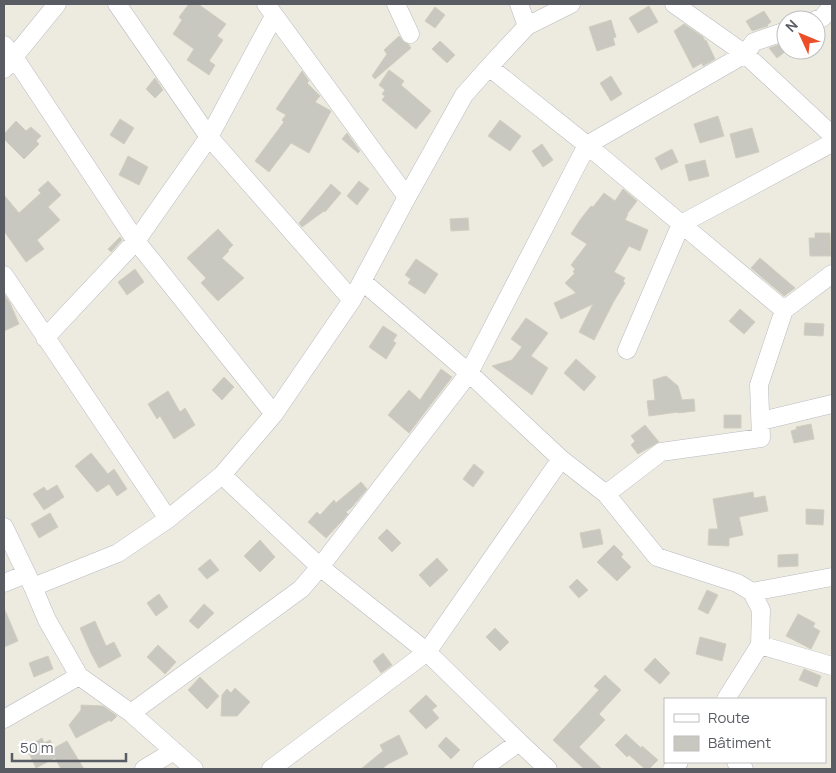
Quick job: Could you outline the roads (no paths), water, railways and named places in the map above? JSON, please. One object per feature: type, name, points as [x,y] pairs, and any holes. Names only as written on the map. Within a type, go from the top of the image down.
[{"type":"street","points":[[57,4],[7,57],[136,241],[274,414]]},
{"type":"street","points":[[117,4],[209,137],[352,300]]},
{"type":"street","points":[[396,4],[410,34]]},
{"type":"street","points":[[519,4],[527,26]]},
{"type":"street","points":[[4,583],[30,580],[118,553],[168,519],[222,475],[274,414],[352,300],[406,197],[464,95],[527,26],[572,4]]},
{"type":"street","points":[[674,4],[745,54],[832,135]]},
{"type":"street","points":[[45,338],[136,241],[209,137],[270,10],[406,197]]},
{"type":"street","points":[[132,713],[301,589],[320,567],[469,373],[587,145],[745,54],[754,42],[776,34]]},
{"type":"street","points":[[489,67],[587,145],[784,310]]},
{"type":"street","points":[[627,350],[681,224],[832,143]]},
{"type":"street","points":[[606,494],[660,452],[761,438],[759,386],[784,310],[832,274]]},
{"type":"street","points":[[4,275],[168,519]]},
{"type":"street","points":[[362,281],[469,373],[561,459],[606,494],[657,557],[737,583],[752,592],[761,610],[760,645],[727,698]]},
{"type":"street","points":[[760,421],[832,404]]},
{"type":"street","points":[[271,769],[427,652],[561,459]]},
{"type":"street","points":[[222,475],[320,567],[427,652],[548,769]]},
{"type":"street","points":[[4,527],[47,620],[79,676],[132,713],[194,769]]},
{"type":"street","points":[[752,592],[832,577]]},
{"type":"street","points":[[760,645],[832,666]]},
{"type":"street","points":[[4,719],[79,676]]},
{"type":"street","points":[[482,769],[519,742]]},
{"type":"street","points":[[144,769],[174,751]]}]
